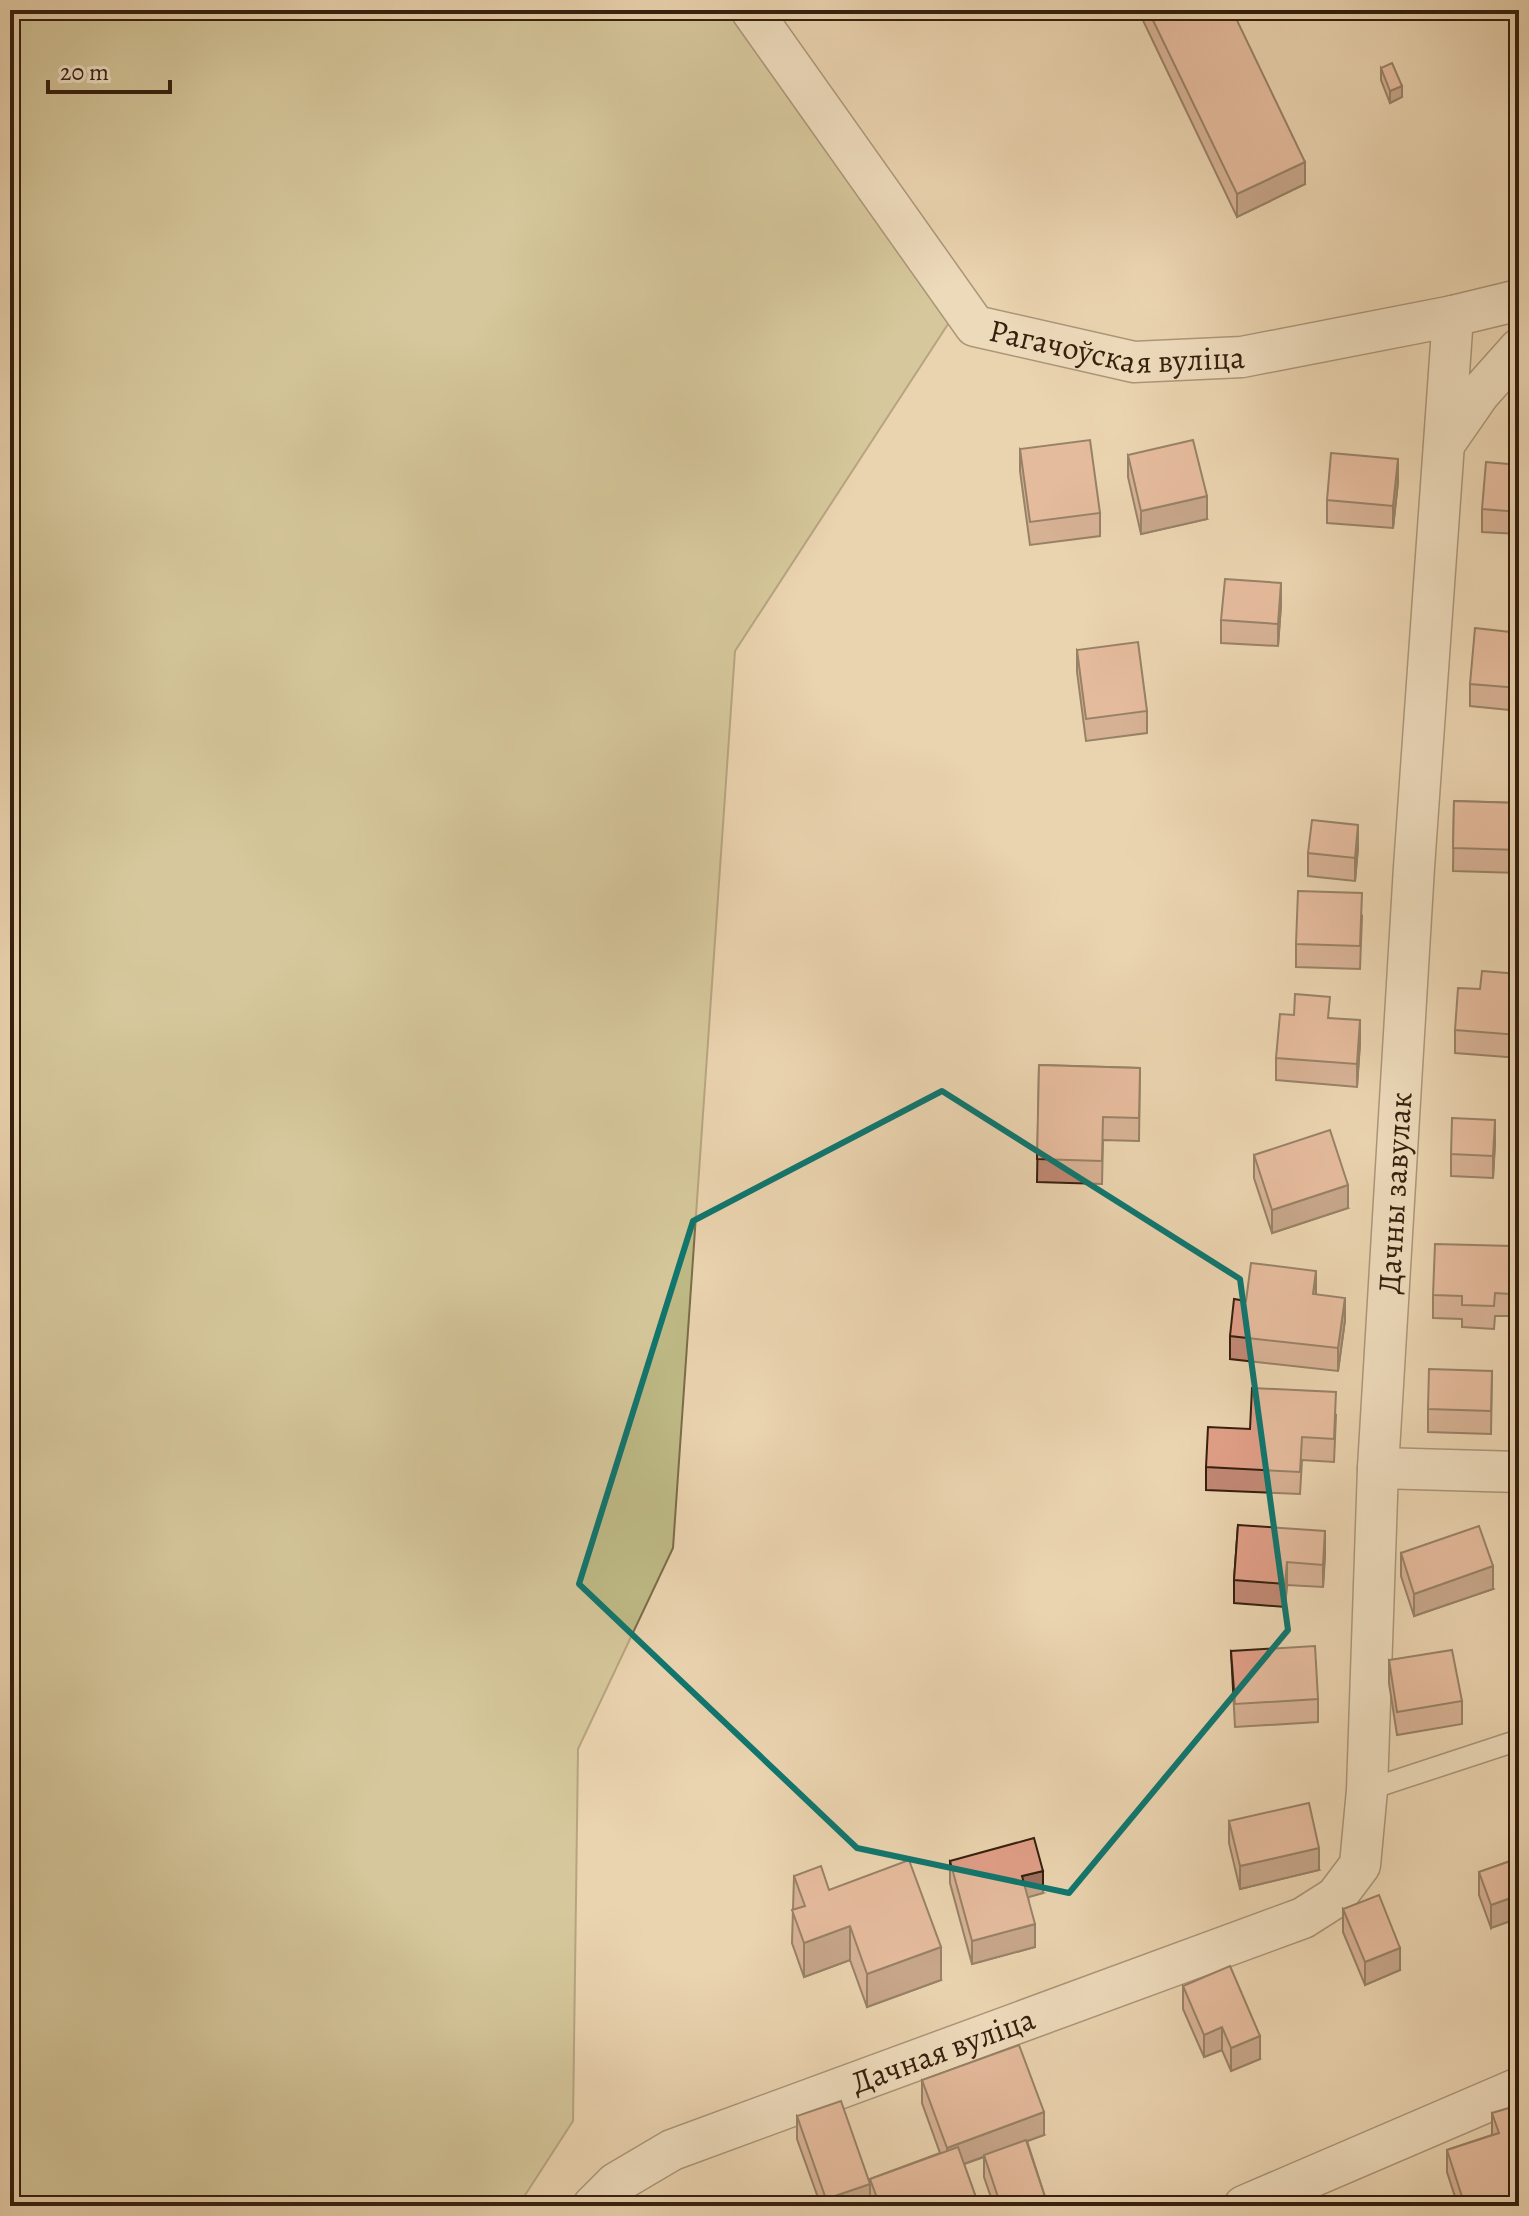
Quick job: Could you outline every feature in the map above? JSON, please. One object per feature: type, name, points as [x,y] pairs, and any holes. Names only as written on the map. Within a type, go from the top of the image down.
[{"type":"street","name":"Рагачоўская вуліца","points":[[751,10],[975,326],[1134,362],[1242,357],[1453,316]]},
{"type":"street","points":[[1453,316],[1519,300]]},
{"type":"street","name":"Дачны завулак","points":[[1303,1918],[1336,1897],[1360,1865],[1367,1790],[1378,1468],[1414,867],[1453,316]]},
{"type":"street","points":[[1444,445],[1479,394],[1519,349]]},
{"type":"street","points":[[1378,1468],[1519,1472]]},
{"type":"street","name":"Дачная вуліца","points":[[593,2206],[616,2183],[672,2150],[1303,1918]]},
{"type":"street","points":[[1244,2206],[1519,2088]]},
{"type":"lane","points":[[1367,1790],[1519,1740]]},
{"type":"highlighted area","points":[[942,1091],[1240,1279],[1288,1630],[1069,1893],[857,1848],[579,1584],[693,1221]]},
{"type":"shaded area","points":[[10,10],[735,10],[950,321],[735,651],[673,1548],[578,1749],[573,2121],[518,2206],[10,2206]]},
{"type":"building","points":[[1148,10],[1232,10],[1305,162],[1237,194]]},
{"type":"building","points":[[1392,63],[1402,86],[1390,91],[1381,68]]},
{"type":"building","points":[[1090,440],[1100,513],[1030,522],[1020,449]]},
{"type":"building","points":[[1193,440],[1207,496],[1141,511],[1128,455]]},
{"type":"building","points":[[1331,453],[1398,459],[1393,506],[1327,500]]},
{"type":"building","points":[[1486,462],[1519,465],[1519,512],[1482,509]]},
{"type":"building","points":[[1225,579],[1281,583],[1278,624],[1221,620]]},
{"type":"building","points":[[1475,628],[1519,633],[1519,688],[1470,684]]},
{"type":"building","points":[[1138,642],[1147,711],[1086,719],[1077,650]]},
{"type":"building","points":[[1454,801],[1519,803],[1519,850],[1453,848]]},
{"type":"building","points":[[1312,820],[1358,825],[1355,858],[1308,853]]},
{"type":"building","points":[[1298,891],[1362,893],[1360,946],[1296,944]]},
{"type":"building","points":[[1482,971],[1519,974],[1519,1035],[1455,1030],[1458,988],[1480,989]]},
{"type":"building","points":[[1295,994],[1330,997],[1328,1018],[1360,1020],[1357,1064],[1276,1058],[1280,1014],[1294,1015]]},
{"type":"building","points":[[1039,1065],[1140,1068],[1139,1118],[1103,1117],[1102,1161],[1037,1159]]},
{"type":"building","points":[[1452,1118],[1495,1120],[1493,1156],[1451,1154]]},
{"type":"building","points":[[1330,1130],[1348,1185],[1272,1210],[1254,1155]]},
{"type":"building","points":[[1435,1244],[1512,1246],[1510,1294],[1495,1293],[1494,1306],[1462,1305],[1462,1296],[1433,1295]]},
{"type":"building","points":[[1251,1263],[1316,1271],[1313,1294],[1345,1298],[1338,1348],[1230,1336],[1234,1299],[1246,1301]]},
{"type":"building","points":[[1429,1369],[1492,1371],[1491,1411],[1428,1409]]},
{"type":"building","points":[[1252,1388],[1336,1392],[1334,1439],[1302,1437],[1300,1472],[1206,1467],[1208,1427],[1250,1429]]},
{"type":"building","points":[[1238,1525],[1325,1531],[1323,1565],[1287,1562],[1285,1584],[1234,1580]]},
{"type":"building","points":[[1479,1526],[1493,1566],[1414,1594],[1401,1553]]},
{"type":"building","points":[[1315,1646],[1318,1699],[1235,1704],[1231,1651]]},
{"type":"building","points":[[1452,1650],[1462,1701],[1397,1712],[1389,1660]]},
{"type":"building","points":[[1309,1803],[1319,1848],[1240,1866],[1229,1821]]},
{"type":"building","points":[[1034,1838],[1043,1871],[1022,1876],[1035,1924],[972,1941],[950,1861]]},
{"type":"building","points":[[1519,1858],[1519,1895],[1491,1905],[1479,1872]]},
{"type":"building","points":[[909,1860],[941,1947],[867,1974],[850,1926],[804,1943],[792,1910],[805,1906],[794,1876],[821,1866],[829,1890]]},
{"type":"building","points":[[1379,1895],[1400,1948],[1365,1962],[1343,1909]]},
{"type":"building","points":[[1230,1966],[1260,2036],[1231,2048],[1222,2027],[1204,2035],[1183,1986]]},
{"type":"building","points":[[1019,2045],[1044,2112],[947,2148],[922,2080]]},
{"type":"building","points":[[841,2101],[870,2184],[826,2199],[797,2116]]},
{"type":"building","points":[[1512,2107],[1519,2129],[1519,2194],[1481,2206],[1465,2206],[1447,2150],[1499,2133],[1492,2113]]},
{"type":"building","points":[[1026,2140],[1048,2206],[1001,2206],[984,2155]]},
{"type":"building","points":[[958,2147],[979,2206],[880,2206],[870,2179]]}]
